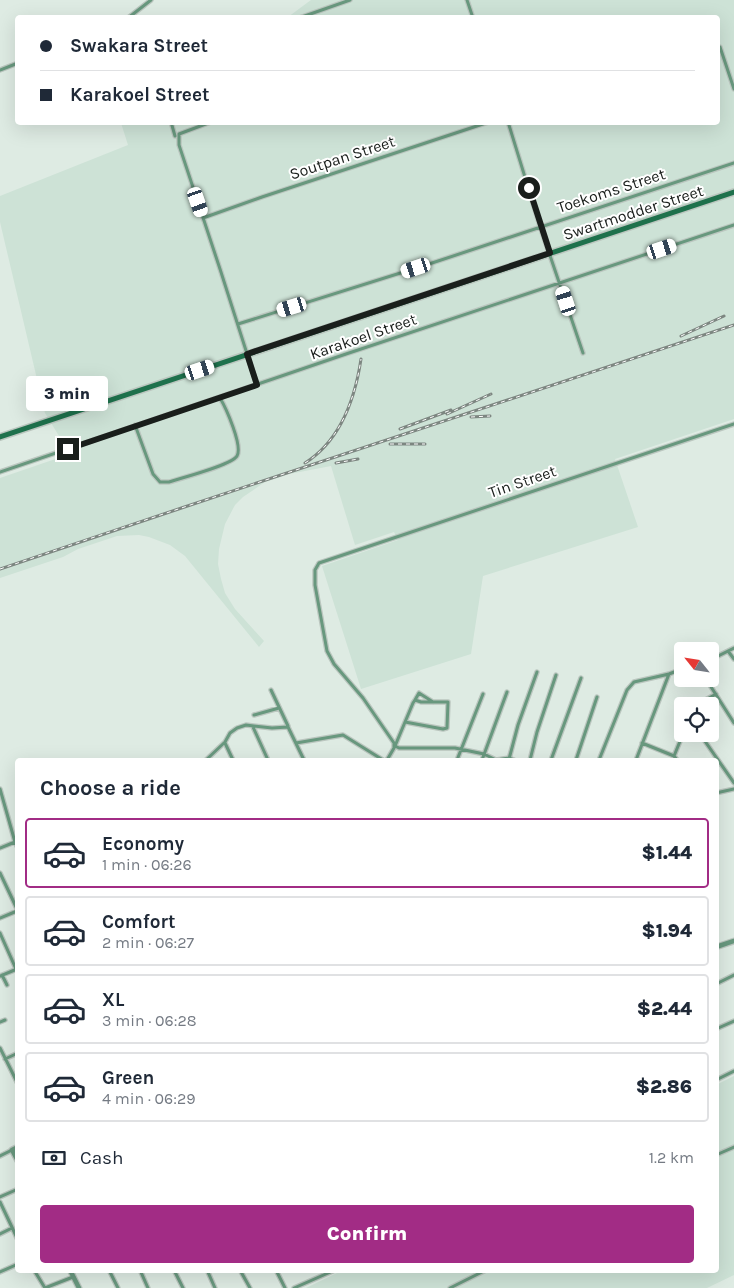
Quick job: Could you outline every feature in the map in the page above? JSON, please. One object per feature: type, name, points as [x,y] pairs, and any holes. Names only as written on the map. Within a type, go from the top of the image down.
[{"type":"main road","name":"Swartmodder Street","points":[[0,437],[734,192]]},
{"type":"street","points":[[132,15],[152,0]]},
{"type":"street","points":[[308,15],[350,0]]},
{"type":"street","points":[[468,0],[472,15]]},
{"type":"street","points":[[720,51],[734,89]]},
{"type":"street","points":[[0,70],[15,64]]},
{"type":"street","points":[[172,125],[175,136]]},
{"type":"street","points":[[203,125],[179,134],[179,145],[257,385]]},
{"type":"street","name":"Soutpan Street","points":[[203,218],[480,125]]},
{"type":"street","points":[[509,125],[540,226],[583,354]]},
{"type":"street","name":"Toekoms Street","points":[[238,324],[734,163]]},
{"type":"street","name":"Karakoel Street","points":[[0,472],[734,225]]},
{"type":"street","points":[[135,425],[153,474],[160,482],[169,482],[225,464],[235,458],[238,450],[237,440],[220,398]]},
{"type":"street","name":"Tin Street","points":[[395,746],[363,698],[334,664],[327,651],[315,585],[315,570],[319,563],[734,424]]},
{"type":"street","points":[[719,656],[734,648]]},
{"type":"street","points":[[728,651],[734,660]]},
{"type":"street","points":[[509,758],[518,725],[537,672]]},
{"type":"street","points":[[600,758],[631,683],[674,672]]},
{"type":"street","points":[[637,758],[670,674]]},
{"type":"street","points":[[530,758],[537,732],[556,676]]},
{"type":"street","points":[[553,758],[581,678]]},
{"type":"street","points":[[712,688],[734,722]]},
{"type":"street","points":[[271,690],[303,758]]},
{"type":"street","points":[[483,758],[507,692]]},
{"type":"street","points":[[388,758],[419,693],[434,703]]},
{"type":"street","points":[[458,758],[483,694]]},
{"type":"street","points":[[711,697],[716,694]]},
{"type":"street","points":[[577,758],[597,697]]},
{"type":"street","points":[[405,722],[443,729],[447,728],[448,702],[434,703],[415,700]]},
{"type":"street","points":[[254,715],[280,708]]},
{"type":"street","points":[[208,758],[225,742],[230,733],[237,728],[244,726],[288,727]]},
{"type":"street","points":[[254,727],[267,758]]},
{"type":"street","points":[[296,743],[343,735],[380,758]]},
{"type":"street","points":[[225,742],[232,758]]},
{"type":"street","points":[[642,743],[674,756],[680,742]]},
{"type":"street","points":[[706,742],[717,758]]},
{"type":"street","points":[[395,746],[399,748],[432,747],[461,749],[484,754],[492,758]]},
{"type":"street","points":[[719,761],[734,783]]},
{"type":"street","points":[[0,788],[15,842],[0,848]]},
{"type":"street","points":[[719,792],[734,789]]},
{"type":"street","points":[[0,813],[6,811]]},
{"type":"street","points":[[0,873],[15,907]]},
{"type":"street","points":[[0,918],[15,912]]},
{"type":"street","points":[[0,933],[15,965]]},
{"type":"street","points":[[719,946],[734,941]]},
{"type":"street","points":[[7,985],[1,976],[15,970]]},
{"type":"street","points":[[719,983],[734,976]]},
{"type":"street","points":[[0,1022],[5,1020]]},
{"type":"street","points":[[719,1028],[734,1021]]},
{"type":"street","points":[[0,1048],[15,1078]]},
{"type":"street","points":[[5,1059],[15,1054]]},
{"type":"street","points":[[719,1078],[734,1071]]},
{"type":"street","points":[[719,1154],[734,1146]]},
{"type":"street","points":[[0,1156],[15,1149]]},
{"type":"street","points":[[12,1150],[15,1156]]},
{"type":"street","points":[[0,1197],[15,1190]]},
{"type":"street","points":[[0,1202],[15,1234]]},
{"type":"street","points":[[0,1234],[12,1228]]},
{"type":"street","points":[[0,1272],[15,1265]]},
{"type":"street","points":[[36,1273],[45,1288],[73,1276]]},
{"type":"street","points":[[72,1273],[80,1288]]},
{"type":"street","points":[[110,1273],[117,1288]]},
{"type":"street","points":[[141,1273],[148,1288]]},
{"type":"street","points":[[176,1273],[183,1288]]},
{"type":"street","points":[[208,1273],[215,1288]]},
{"type":"street","points":[[242,1273],[250,1288]]},
{"type":"street","points":[[278,1273],[285,1288]]},
{"type":"street","points":[[294,1288],[324,1273]]},
{"type":"street","points":[[450,1288],[480,1273]]},
{"type":"shaded area","points":[[311,0],[734,0],[734,419],[615,459],[638,527],[483,576],[471,654],[361,689],[322,566],[398,540],[394,532],[355,545],[331,466],[289,474],[265,482],[235,505],[225,524],[219,549],[218,564],[221,579],[225,593],[235,609],[264,641],[259,647],[185,556],[170,545],[149,537],[139,535],[117,536],[78,549],[63,557],[0,578],[0,478],[70,454],[45,413],[0,222],[0,196],[128,145],[122,125],[720,125],[720,15],[291,15]]},
{"type":"shaded area","points":[[734,1076],[734,1275],[707,1288],[306,1288],[337,1273],[719,1273],[719,1084]]},
{"type":"railway","points":[[681,336],[724,316]]},
{"type":"railway","points":[[0,569],[734,325]]},
{"type":"railway","points":[[305,463],[317,454],[337,431],[350,404],[361,359]]},
{"type":"railway","points":[[447,414],[491,394]]},
{"type":"railway","points":[[400,429],[451,410]]},
{"type":"railway","points":[[471,417],[490,416]]},
{"type":"railway","points":[[390,444],[425,444]]},
{"type":"railway","points":[[336,463],[358,459]]},
{"type":"route","points":[[68,449],[257,385],[247,354],[550,253],[529,188]]}]
